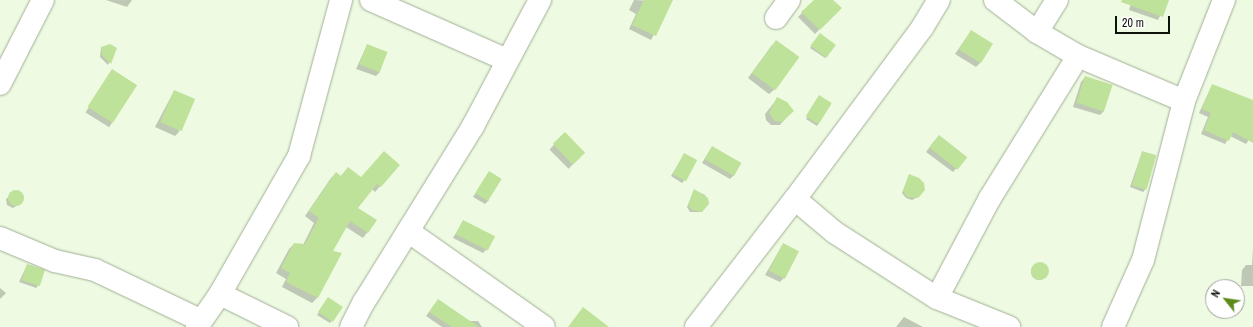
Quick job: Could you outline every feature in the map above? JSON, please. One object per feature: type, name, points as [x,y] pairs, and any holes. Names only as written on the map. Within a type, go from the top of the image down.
[{"type":"street","points":[[0,84],[43,0]]},
{"type":"street","points":[[0,238],[55,262],[84,265],[199,324],[220,294],[299,156],[341,0]]},
{"type":"street","points":[[371,0],[507,60]]},
{"type":"street","points":[[351,327],[364,302],[466,138],[540,0]]},
{"type":"street","points":[[776,18],[789,0]]},
{"type":"street","points":[[696,327],[795,199],[922,28],[939,0]]},
{"type":"street","points":[[995,0],[1037,32],[1078,56],[1184,101]]},
{"type":"street","points":[[1037,32],[1057,0]]},
{"type":"street","points":[[1113,327],[1149,243],[1184,101],[1224,0]]},
{"type":"street","points":[[937,298],[990,198],[1078,56]]},
{"type":"street","points":[[795,199],[834,232],[937,298],[1009,327]]},
{"type":"street","points":[[408,232],[544,327]]},
{"type":"street","points":[[220,294],[287,327]]},
{"type":"building","points":[[644,0],[673,0],[656,36],[632,25]]},
{"type":"building","points":[[814,0],[833,0],[842,8],[820,30],[801,12]]},
{"type":"building","points":[[1122,0],[1169,0],[1163,17],[1121,2]]},
{"type":"building","points":[[971,30],[993,44],[981,63],[959,50]]},
{"type":"building","points":[[820,33],[836,45],[826,58],[810,46]]},
{"type":"building","points":[[776,40],[799,57],[775,90],[752,73]]},
{"type":"building","points":[[110,44],[117,48],[111,64],[102,55],[101,47]]},
{"type":"building","points":[[367,44],[388,52],[380,72],[359,65]]},
{"type":"building","points":[[112,69],[137,85],[113,123],[87,107]]},
{"type":"building","points":[[1085,76],[1113,85],[1104,112],[1076,103]]},
{"type":"building","points":[[1212,84],[1253,100],[1253,143],[1233,132],[1229,141],[1204,130],[1211,113],[1202,109]]},
{"type":"building","points":[[174,90],[195,99],[181,131],[160,122]]},
{"type":"building","points":[[819,95],[832,103],[818,124],[806,116]]},
{"type":"building","points":[[777,97],[787,102],[794,111],[782,122],[775,121],[769,113]]},
{"type":"building","points":[[565,132],[585,153],[573,165],[553,144]]},
{"type":"building","points":[[939,135],[967,157],[958,170],[929,148]]},
{"type":"building","points":[[712,146],[741,163],[734,176],[704,159]]},
{"type":"building","points":[[384,151],[400,165],[381,187],[377,184],[358,208],[377,220],[368,233],[350,221],[333,251],[342,253],[318,298],[286,282],[290,273],[281,268],[294,243],[305,244],[319,218],[309,211],[336,172],[341,176],[348,167],[361,177]]},
{"type":"building","points":[[1142,151],[1156,155],[1146,190],[1132,186]]},
{"type":"building","points":[[684,153],[697,160],[686,181],[673,174]]},
{"type":"building","points":[[489,171],[502,179],[488,201],[475,193]]},
{"type":"building","points":[[909,174],[919,178],[924,183],[925,190],[918,198],[907,197],[903,191]]},
{"type":"building","points":[[694,189],[708,198],[709,204],[702,212],[692,210],[688,205]]},
{"type":"building","points":[[13,190],[19,190],[24,195],[22,204],[19,206],[13,206],[8,201],[8,195]]},
{"type":"building","points":[[463,220],[495,236],[488,251],[456,234]]},
{"type":"building","points":[[783,243],[799,251],[785,279],[769,271]]},
{"type":"building","points":[[1040,262],[1046,265],[1049,271],[1046,277],[1040,280],[1034,277],[1031,271],[1034,265]]},
{"type":"building","points":[[27,264],[45,270],[40,286],[22,280]]},
{"type":"building","points":[[328,297],[343,307],[333,322],[318,312]]},
{"type":"building","points":[[438,299],[479,327],[452,327],[429,312]]},
{"type":"building","points":[[583,307],[609,327],[568,327]]}]
